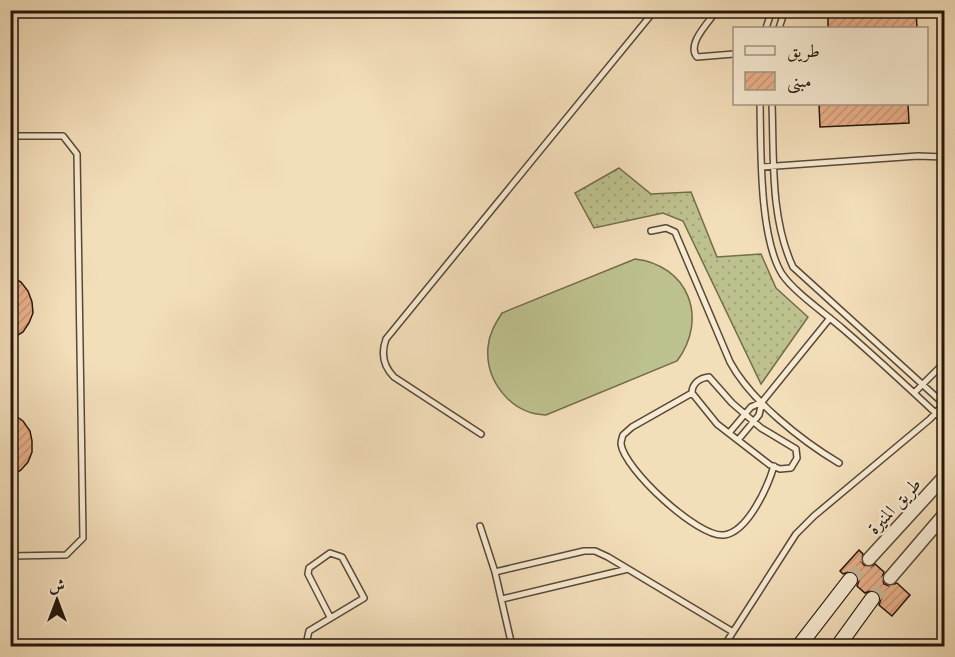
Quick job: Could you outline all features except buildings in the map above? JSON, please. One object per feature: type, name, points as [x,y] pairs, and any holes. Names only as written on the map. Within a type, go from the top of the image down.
[{"type":"main road","points":[[799,646],[850,580]]},
{"type":"main road","points":[[838,646],[872,599]]},
{"type":"street","name":"طريق المنيرة","points":[[869,559],[945,477]]},
{"type":"street","points":[[890,578],[945,515]]},
{"type":"lane","points":[[481,434],[389,372],[383,358],[386,339],[655,10]]},
{"type":"lane","points":[[717,10],[695,41],[694,55],[697,57],[733,54]]},
{"type":"lane","points":[[766,27],[772,10]]},
{"type":"lane","points":[[779,27],[785,10]]},
{"type":"lane","points":[[760,105],[765,209],[771,243],[778,264],[788,281],[945,421]]},
{"type":"lane","points":[[724,646],[796,534],[944,404],[793,267],[783,240],[777,207],[772,105]]},
{"type":"lane","points":[[10,136],[63,136],[77,154],[83,538],[66,555],[10,556]]},
{"type":"lane","points":[[762,167],[918,156],[945,157]]},
{"type":"lane","points":[[651,231],[666,228],[675,232],[730,362],[743,381],[762,402],[812,445],[839,463]]},
{"type":"lane","points":[[738,440],[759,414],[762,402],[830,318]]},
{"type":"lane","points":[[914,393],[945,363]]},
{"type":"lane","points":[[709,377],[745,414],[761,428],[796,449],[797,458],[791,468],[780,469],[774,466],[717,424],[692,393],[692,387],[697,381],[709,377]]},
{"type":"lane","points":[[692,393],[632,427],[623,435],[621,443],[625,455],[635,469],[675,510],[701,527],[723,535],[731,533],[744,522],[758,503],[774,466]]},
{"type":"lane","points":[[729,433],[751,407],[762,402]]},
{"type":"lane","points":[[480,526],[495,572],[512,646]]},
{"type":"lane","points":[[495,572],[584,551],[595,551],[733,632]]},
{"type":"lane","points":[[310,646],[307,640],[309,631],[364,598],[342,557],[330,553],[309,568],[308,574],[330,617]]},
{"type":"lane","points":[[502,599],[628,569]]},
{"type":"green space","points":[[619,168],[651,194],[691,192],[717,257],[761,254],[776,288],[808,317],[761,384],[683,221],[663,213],[594,228],[575,193]]},
{"type":"green space","points":[[635,259],[653,263],[668,271],[680,283],[688,296],[692,311],[691,328],[687,345],[677,361],[546,415],[522,409],[511,402],[496,383],[488,360],[490,338],[502,313]]},
{"type":"tunnel","points":[[850,580],[869,559]]},
{"type":"tunnel","points":[[872,599],[890,578]]}]
